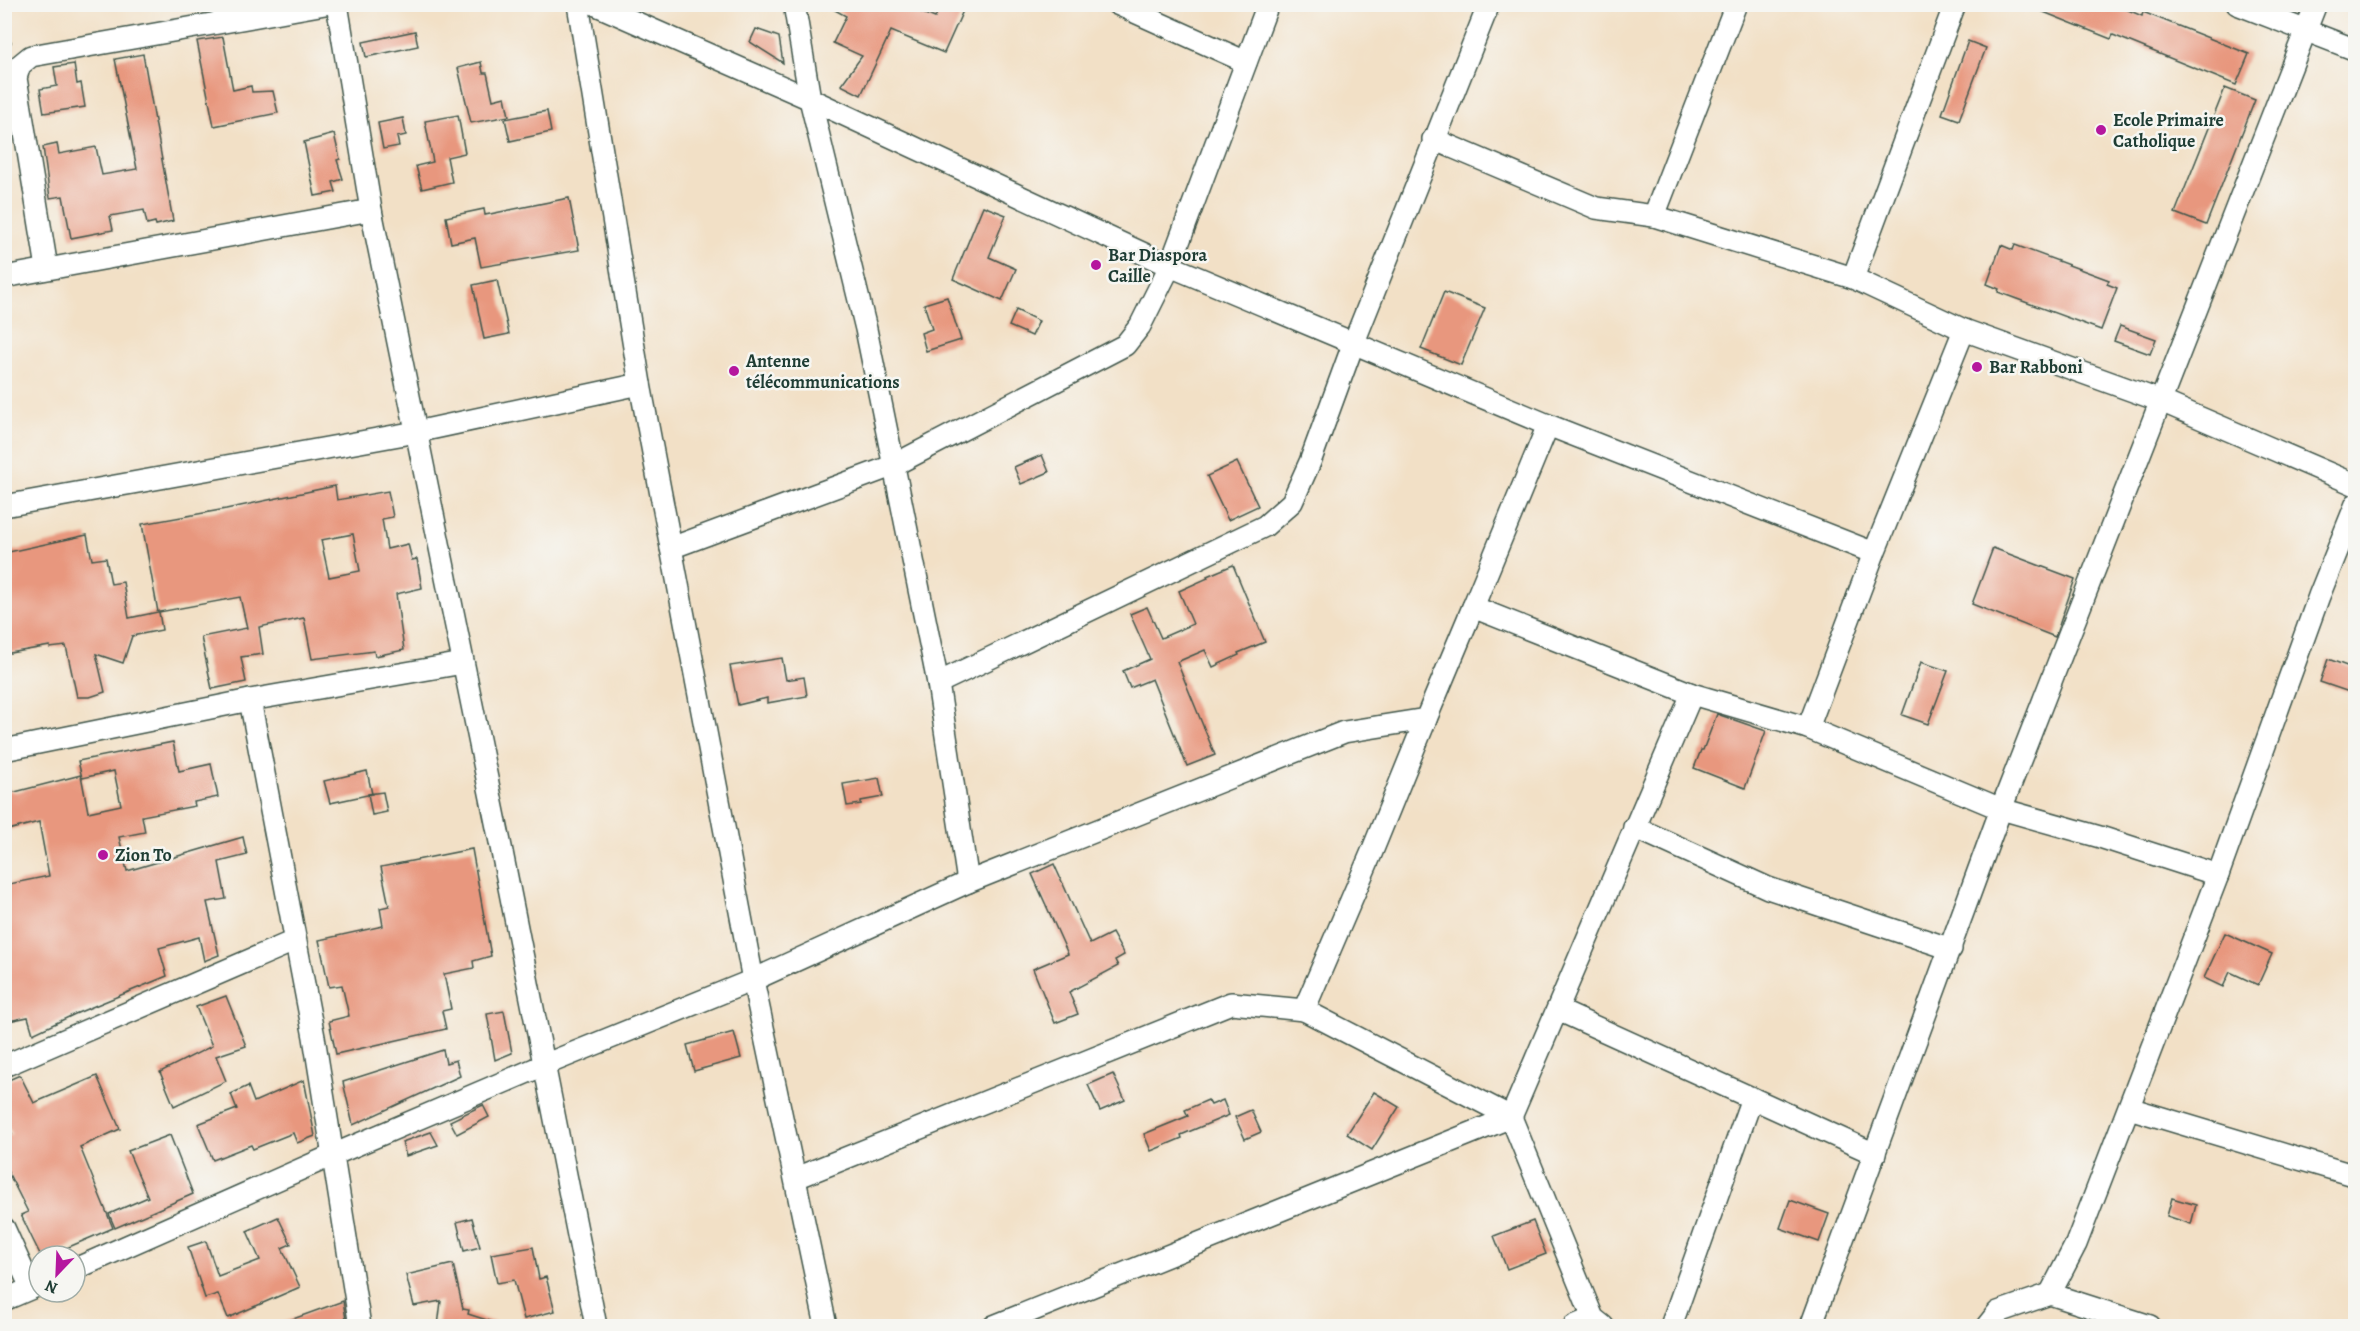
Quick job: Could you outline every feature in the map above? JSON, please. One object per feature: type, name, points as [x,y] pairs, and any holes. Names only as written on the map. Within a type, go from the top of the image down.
[{"type":"street","points":[[47,268],[16,78],[20,65],[31,56],[325,4]]},
{"type":"street","points":[[337,4],[370,210],[596,1326]]},
{"type":"street","points":[[578,4],[640,384],[753,980],[825,1326]]},
{"type":"street","points":[[594,4],[810,99],[1170,266],[1548,425],[1874,553]]},
{"type":"street","points":[[794,4],[810,99],[866,329],[892,466],[938,683],[968,882]]},
{"type":"street","points":[[1117,4],[1246,62]]},
{"type":"street","points":[[671,548],[892,466],[1125,345],[1140,326],[1170,266],[1268,4]]},
{"type":"street","points":[[938,683],[1265,526],[1292,502],[1310,462],[1354,342],[1489,4]]},
{"type":"street","points":[[1654,216],[1736,4]]},
{"type":"street","points":[[1853,278],[1955,4]]},
{"type":"street","points":[[2237,4],[2355,50]]},
{"type":"street","points":[[1811,1326],[2001,809],[2316,4]]},
{"type":"street","points":[[1434,139],[1596,208],[1654,216],[1853,278],[1964,330],[2161,402],[2355,484]]},
{"type":"street","points":[[4,277],[370,210]]},
{"type":"street","points":[[1808,728],[1874,553],[1964,330]]},
{"type":"street","points":[[4,506],[416,432],[640,384]]},
{"type":"street","points":[[1304,1010],[1548,425]]},
{"type":"street","points":[[2050,1294],[2076,1244],[2129,1108],[2355,504]]},
{"type":"street","points":[[1473,607],[1692,694],[1808,728],[2001,809],[2218,874]]},
{"type":"street","points":[[4,750],[250,700],[463,663]]},
{"type":"street","points":[[994,1326],[1511,1117],[1692,694]]},
{"type":"street","points":[[250,700],[314,1037],[360,1326]]},
{"type":"street","points":[[87,1264],[544,1065],[753,980],[968,882],[1344,732],[1426,719]]},
{"type":"street","points":[[1634,827],[1768,888],[1951,949]]},
{"type":"street","points":[[4,1066],[294,941]]},
{"type":"street","points":[[796,1178],[1231,1003],[1304,1010],[1511,1117],[1598,1322],[1574,1326]]},
{"type":"street","points":[[1558,1010],[1875,1154]]},
{"type":"street","points":[[1671,1326],[1752,1098]]},
{"type":"street","points":[[2129,1108],[2355,1176]]},
{"type":"street","points":[[4,1228],[27,1272]]},
{"type":"street","points":[[4,1300],[27,1290]]},
{"type":"street","points":[[1987,1326],[1998,1312],[2050,1294],[2150,1326]]},
{"type":"building","points":[[824,4],[900,4],[935,18],[941,4],[966,4],[944,53],[891,31],[861,95],[841,85],[862,56],[833,43],[846,16]]},
{"type":"building","points":[[2114,4],[2142,16],[2143,12],[2249,54],[2236,85],[2113,35],[2111,39],[2026,5]]},
{"type":"building","points":[[756,29],[779,37],[783,63],[750,42]]},
{"type":"building","points":[[415,31],[418,46],[366,57],[363,42]]},
{"type":"building","points":[[223,37],[233,90],[251,86],[252,92],[273,91],[278,113],[214,126],[197,41]]},
{"type":"building","points":[[1968,41],[1986,48],[1959,120],[1942,114]]},
{"type":"building","points":[[143,54],[173,221],[156,225],[155,222],[147,224],[144,210],[110,216],[113,230],[71,238],[63,196],[50,198],[43,147],[57,144],[59,154],[96,147],[102,175],[137,169],[115,59]]},
{"type":"building","points":[[481,62],[483,73],[487,73],[493,100],[505,97],[509,116],[471,123],[458,68]]},
{"type":"building","points":[[74,64],[77,84],[81,83],[85,107],[44,113],[40,89],[57,86],[54,67]]},
{"type":"building","points":[[2225,88],[2255,100],[2206,225],[2175,213]]},
{"type":"building","points":[[547,111],[551,132],[510,141],[505,119]]},
{"type":"building","points":[[458,115],[465,153],[447,157],[452,182],[422,189],[416,166],[433,162],[425,121]]},
{"type":"building","points":[[403,118],[406,135],[397,137],[399,146],[383,149],[378,123]]},
{"type":"building","points":[[334,134],[340,159],[337,160],[343,179],[333,182],[336,192],[315,196],[304,142]]},
{"type":"building","points":[[569,198],[579,250],[481,267],[475,238],[451,243],[446,217],[484,209],[485,215]]},
{"type":"building","points":[[983,206],[1006,215],[989,257],[1016,269],[1002,301],[953,279]]},
{"type":"building","points":[[2001,245],[2013,250],[2015,245],[2109,280],[2107,284],[2117,288],[2101,330],[1998,292],[1999,289],[1987,284]]},
{"type":"building","points":[[497,280],[509,334],[484,339],[473,285]]},
{"type":"building","points":[[1444,292],[1485,308],[1461,365],[1421,349]]},
{"type":"building","points":[[947,297],[961,340],[926,351],[921,333],[932,329],[924,304]]},
{"type":"building","points":[[1016,310],[1039,321],[1032,336],[1009,326]]},
{"type":"building","points":[[2120,326],[2156,339],[2150,354],[2114,341]]},
{"type":"building","points":[[1042,455],[1049,472],[1021,484],[1014,467]]},
{"type":"building","points":[[1237,462],[1258,506],[1228,520],[1207,476]]},
{"type":"building","points":[[335,486],[337,500],[388,491],[393,517],[382,519],[387,549],[408,544],[412,560],[417,559],[422,588],[396,594],[404,650],[375,656],[374,651],[312,659],[304,618],[259,627],[263,654],[241,657],[246,682],[212,689],[201,637],[247,628],[240,597],[159,612],[162,630],[132,636],[123,663],[96,654],[105,692],[90,697],[77,697],[66,646],[50,648],[50,646],[4,654],[4,553],[87,535],[92,560],[106,558],[111,584],[123,582],[129,618],[158,612],[142,524]],"holes":[[[353,534],[360,571],[329,577],[321,540]]]},
{"type":"building","points":[[1993,548],[2075,579],[2055,637],[1972,604]]},
{"type":"building","points":[[1233,565],[1265,642],[1213,667],[1205,650],[1177,662],[1215,755],[1187,766],[1152,679],[1130,688],[1123,671],[1150,659],[1130,614],[1147,607],[1161,638],[1193,624],[1179,591]]},
{"type":"building","points":[[782,658],[786,680],[804,677],[807,696],[767,703],[767,698],[738,705],[730,666]]},
{"type":"building","points":[[2328,659],[2355,669],[2355,694],[2320,682]]},
{"type":"building","points":[[1921,662],[1948,671],[1928,724],[1902,715]]},
{"type":"building","points":[[1717,714],[1766,731],[1745,788],[1694,768]]},
{"type":"building","points":[[173,742],[179,771],[211,764],[218,797],[194,802],[195,806],[142,816],[145,832],[119,837],[127,871],[243,837],[247,855],[219,862],[226,899],[207,902],[219,955],[204,961],[199,937],[159,948],[167,976],[33,1034],[28,1017],[4,1022],[4,885],[49,876],[39,822],[4,831],[4,788],[15,792],[81,775],[88,812],[121,805],[114,771],[82,778],[78,761]]},
{"type":"building","points":[[367,771],[372,794],[330,803],[324,781]]},
{"type":"building","points":[[879,778],[883,797],[847,806],[843,784]]},
{"type":"building","points":[[383,792],[387,812],[372,815],[368,794]]},
{"type":"building","points":[[472,849],[491,956],[473,961],[474,968],[444,974],[451,1009],[442,1011],[446,1029],[336,1054],[329,1021],[349,1016],[342,985],[329,987],[319,940],[383,926],[380,908],[389,906],[381,867]]},
{"type":"building","points":[[1054,864],[1090,944],[1112,933],[1124,955],[1115,960],[1118,966],[1069,992],[1078,1014],[1055,1023],[1033,969],[1068,954],[1032,874]]},
{"type":"building","points":[[2225,933],[2272,954],[2258,985],[2230,972],[2223,987],[2204,978]]},
{"type":"building","points":[[226,996],[246,1046],[216,1056],[226,1081],[174,1106],[160,1072],[212,1046],[196,1007]]},
{"type":"building","points":[[504,1011],[512,1053],[495,1060],[487,1014]]},
{"type":"building","points":[[734,1032],[741,1058],[694,1071],[687,1045]]},
{"type":"building","points":[[443,1050],[446,1063],[456,1060],[460,1076],[353,1125],[343,1082]]},
{"type":"building","points":[[1113,1074],[1125,1100],[1100,1111],[1088,1085]]},
{"type":"building","points":[[20,1075],[34,1103],[97,1076],[120,1129],[80,1147],[113,1228],[76,1244],[35,1244],[21,1215],[28,1212],[4,1164],[4,1137],[12,1134],[4,1119],[4,1082]]},
{"type":"building","points":[[304,1080],[315,1136],[297,1143],[293,1133],[253,1149],[251,1145],[213,1160],[198,1124],[237,1109],[231,1094],[248,1086],[254,1102]]},
{"type":"building","points":[[1374,1092],[1399,1107],[1372,1150],[1347,1134]]},
{"type":"building","points":[[1208,1100],[1211,1105],[1223,1100],[1229,1115],[1181,1135],[1182,1138],[1151,1151],[1144,1134],[1188,1116],[1185,1110]]},
{"type":"building","points":[[483,1105],[489,1117],[457,1134],[450,1121]]},
{"type":"building","points":[[1251,1110],[1261,1132],[1245,1139],[1235,1117]]},
{"type":"building","points":[[431,1132],[438,1145],[406,1156],[402,1142]]},
{"type":"building","points":[[170,1135],[193,1194],[115,1228],[109,1214],[148,1197],[128,1151]]},
{"type":"building","points":[[2172,1198],[2196,1205],[2191,1224],[2167,1216]]},
{"type":"building","points":[[1790,1200],[1829,1214],[1819,1242],[1780,1228]]},
{"type":"building","points":[[278,1217],[291,1244],[282,1248],[300,1287],[228,1318],[218,1294],[205,1298],[188,1247],[206,1241],[218,1276],[260,1260],[247,1231]]},
{"type":"building","points":[[472,1218],[480,1247],[464,1251],[457,1222]]},
{"type":"building","points":[[1533,1221],[1546,1254],[1507,1269],[1494,1236]]},
{"type":"building","points":[[533,1247],[539,1279],[546,1277],[555,1311],[524,1319],[514,1280],[497,1283],[491,1254]]},
{"type":"building","points":[[453,1264],[463,1309],[469,1310],[468,1314],[499,1324],[498,1326],[438,1326],[441,1301],[414,1306],[406,1275]]},
{"type":"building","points":[[343,1301],[347,1326],[279,1326],[279,1324]]},
{"type":"place","name":"Ecole Primaire Catholique","points":[[2101,130]]},
{"type":"place","name":"Bar Diaspora Caille","points":[[1096,265]]},
{"type":"place","name":"Bar Rabboni","points":[[1977,367]]},
{"type":"place","name":"Antenne télécommunications","points":[[734,371]]},
{"type":"place","name":"Zion To","points":[[103,855]]}]
